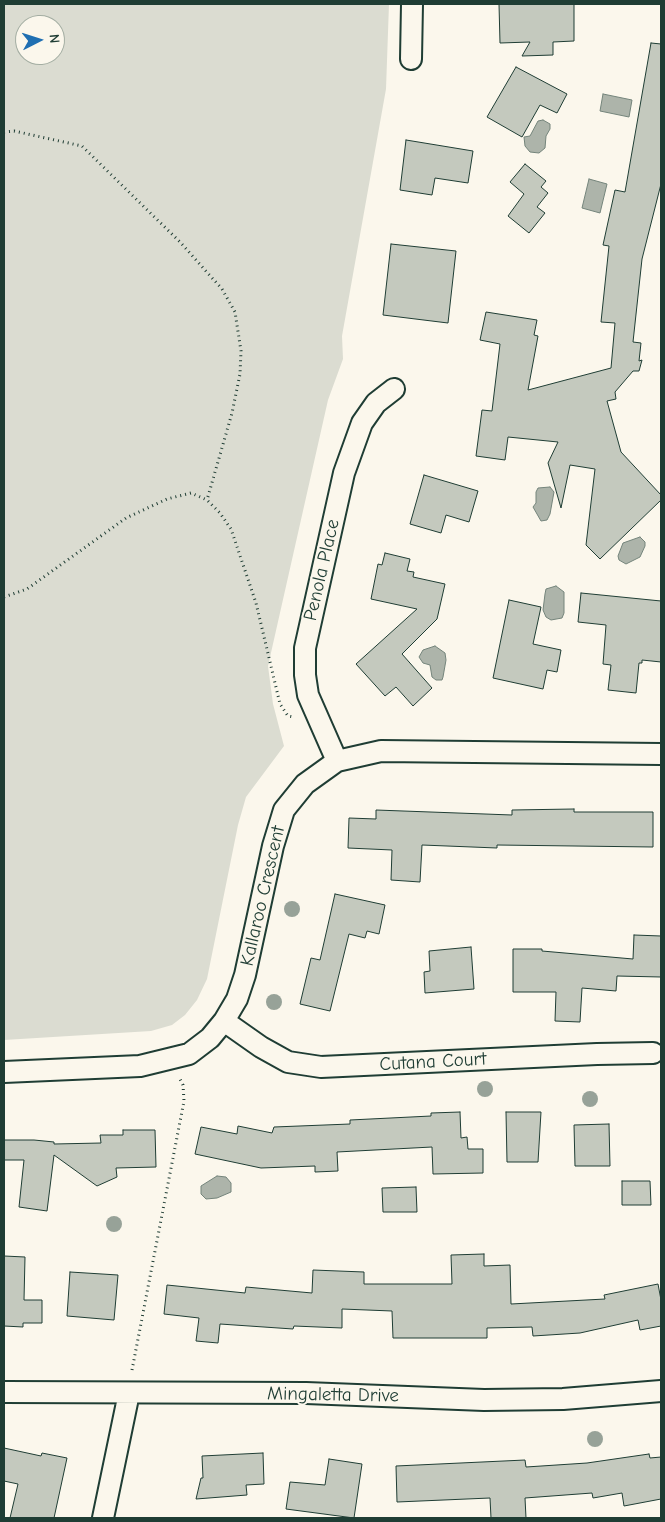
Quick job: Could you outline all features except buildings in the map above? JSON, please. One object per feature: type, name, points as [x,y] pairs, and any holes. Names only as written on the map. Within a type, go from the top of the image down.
[{"type":"street","points":[[411,60],[412,4]]},
{"type":"street","name":"Penola Place","points":[[337,761],[308,695],[305,675],[305,648],[344,472],[362,423],[376,403],[394,389]]},
{"type":"street","name":"Kallaroo Crescent","points":[[4,1072],[140,1066],[189,1054],[210,1038],[224,1021],[237,999],[245,975],[273,846],[284,810],[305,784],[337,761],[381,751],[661,754]]},
{"type":"street","name":"Cutana Court","points":[[224,1021],[261,1047],[288,1062],[320,1068],[597,1054],[654,1053]]},
{"type":"street","name":"Mingaletta Drive","points":[[4,1392],[306,1394],[494,1400],[563,1399],[661,1390]]},
{"type":"street","points":[[103,1518],[128,1392]]},
{"type":"path","points":[[4,132],[14,131],[82,146],[180,242],[222,289],[236,312],[241,350],[240,374],[232,413],[207,500]]},
{"type":"path","points":[[4,597],[27,588],[134,514],[167,499],[191,493],[207,500],[220,513],[231,529],[256,603],[280,704],[288,716],[300,719],[318,718]]},
{"type":"path","points":[[128,1392],[184,1101],[183,1085],[169,1060]]},
{"type":"shaded area","points":[[4,4],[389,4],[386,89],[342,336],[343,359],[328,400],[268,666],[273,704],[284,746],[246,797],[238,825],[207,979],[197,1000],[185,1015],[172,1025],[151,1031],[4,1040]]},
{"type":"shaded area","points":[[603,94],[632,100],[629,117],[600,111]]},
{"type":"shaded area","points":[[543,120],[550,124],[545,148],[539,153],[530,152],[525,146],[524,137],[530,136],[538,121]]},
{"type":"shaded area","points":[[589,179],[607,184],[600,213],[582,208]]},
{"type":"shaded area","points":[[550,487],[554,492],[550,514],[547,520],[541,521],[533,507],[536,503],[536,492],[538,488]]},
{"type":"shaded area","points":[[640,537],[645,542],[645,546],[640,557],[626,564],[619,560],[618,556],[623,543]]},
{"type":"shaded area","points":[[556,586],[564,592],[564,613],[562,618],[551,620],[546,617],[543,610],[545,594],[546,589]]},
{"type":"shaded area","points":[[435,646],[445,653],[446,660],[442,680],[436,680],[432,677],[430,665],[423,663],[419,657],[423,650]]},
{"type":"shaded area","points":[[217,1176],[226,1177],[231,1183],[231,1192],[217,1198],[206,1199],[201,1194],[201,1186]]}]
